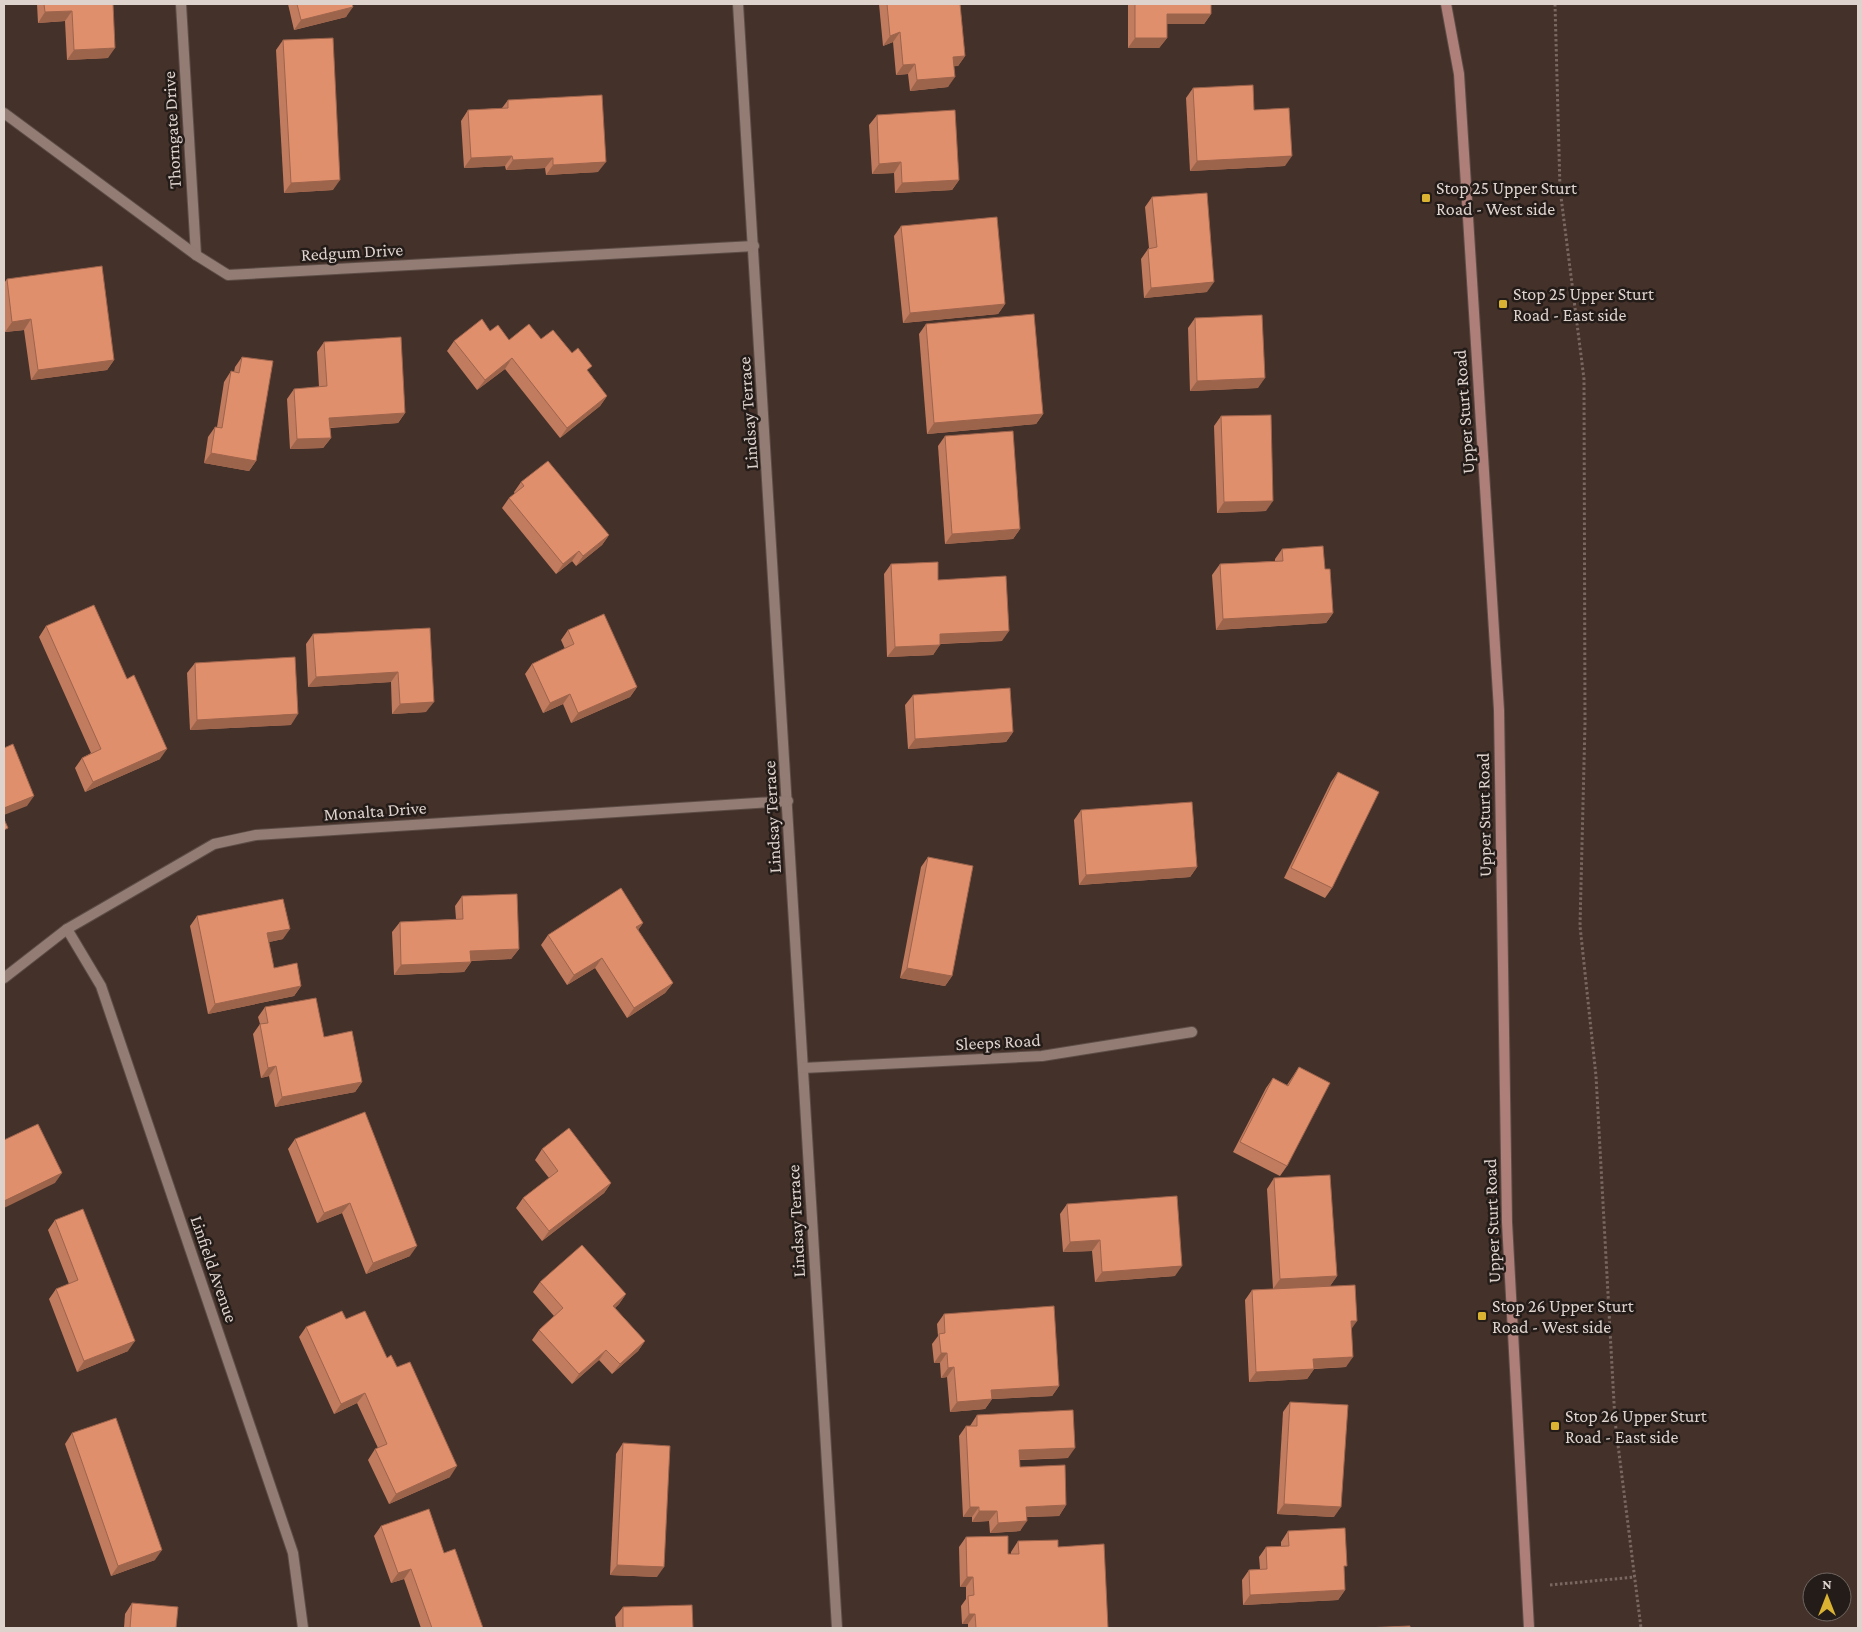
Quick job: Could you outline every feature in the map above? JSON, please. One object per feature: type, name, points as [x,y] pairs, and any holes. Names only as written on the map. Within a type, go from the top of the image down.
[{"type":"main road","name":"Upper Sturt Road","points":[[1446,4],[1459,74],[1499,710],[1507,1222],[1530,1628]]},
{"type":"street","name":"Thorngate Drive","points":[[181,4],[196,255]]},
{"type":"street","name":"Lindsay Terrace","points":[[738,4],[837,1628]]},
{"type":"street","name":"Redgum Drive","points":[[4,113],[196,255],[228,275],[754,246]]},
{"type":"street","name":"Monalta Drive","points":[[4,978],[67,929],[214,844],[256,835],[788,801]]},
{"type":"street","name":"Linfield Avenue","points":[[67,929],[102,986],[281,1516],[293,1553],[303,1628]]},
{"type":"street","name":"Sleeps Road","points":[[803,1068],[1042,1056],[1192,1032]]},
{"type":"path","points":[[1555,4],[1560,188],[1584,379],[1585,723],[1580,926],[1596,1076],[1615,1421],[1641,1628]]},
{"type":"path","points":[[1527,1587],[1635,1577]]},
{"type":"building","points":[[44,4],[113,4],[115,48],[74,50],[72,11],[45,12]]},
{"type":"building","points":[[297,4],[352,4],[353,7],[301,20]]},
{"type":"building","points":[[887,4],[960,4],[965,56],[953,57],[955,77],[917,80],[915,64],[903,65],[900,32],[890,36]]},
{"type":"building","points":[[1135,4],[1211,4],[1211,14],[1167,14],[1167,38],[1135,38]]},
{"type":"building","points":[[333,38],[340,180],[291,183],[283,40]]},
{"type":"building","points":[[1253,85],[1254,110],[1289,108],[1292,156],[1197,161],[1193,88]]},
{"type":"building","points":[[602,95],[606,162],[553,165],[553,158],[513,160],[512,156],[471,158],[468,110],[508,108],[508,100]]},
{"type":"building","points":[[955,110],[959,180],[902,183],[901,162],[879,164],[877,115]]},
{"type":"building","points":[[1207,193],[1214,282],[1151,288],[1148,249],[1157,247],[1152,197]]},
{"type":"building","points":[[997,217],[1005,304],[910,313],[901,226]]},
{"type":"building","points":[[102,266],[114,360],[38,370],[31,319],[12,322],[7,279]]},
{"type":"building","points":[[1034,314],[1043,414],[934,423],[926,324]]},
{"type":"building","points":[[1262,315],[1265,378],[1197,381],[1195,318]]},
{"type":"building","points":[[482,319],[490,331],[498,325],[509,340],[529,324],[541,339],[553,330],[572,353],[578,348],[592,366],[587,370],[607,396],[567,428],[512,358],[485,380],[454,341]]},
{"type":"building","points":[[401,337],[405,413],[329,418],[331,438],[297,439],[294,389],[327,386],[324,342]]},
{"type":"building","points":[[242,357],[273,361],[256,461],[211,453],[215,427],[222,428],[231,371],[239,373]]},
{"type":"building","points":[[1271,415],[1273,501],[1224,502],[1221,416]]},
{"type":"building","points":[[1013,431],[1020,529],[952,534],[945,436]]},
{"type":"building","points":[[548,461],[609,535],[583,556],[579,551],[563,564],[509,498],[524,486],[521,482]]},
{"type":"building","points":[[1323,546],[1325,569],[1330,569],[1333,613],[1223,619],[1220,564],[1283,561],[1282,549]]},
{"type":"building","points":[[938,562],[938,580],[1006,576],[1009,631],[940,634],[940,645],[895,647],[891,564]]},
{"type":"building","points":[[94,605],[127,679],[134,675],[167,749],[93,782],[82,758],[101,749],[46,626]]},
{"type":"building","points":[[604,614],[637,687],[578,713],[570,694],[550,703],[532,664],[574,644],[568,630]]},
{"type":"building","points":[[430,628],[434,702],[400,704],[398,672],[316,677],[313,634]]},
{"type":"building","points":[[295,657],[298,714],[197,720],[195,663]]},
{"type":"building","points":[[1010,688],[1013,732],[915,739],[913,695]]},
{"type":"building","points":[[13,744],[34,796],[4,808],[4,748]]},
{"type":"building","points":[[1338,772],[1379,792],[1332,888],[1291,868]]},
{"type":"building","points":[[1192,802],[1197,867],[1086,875],[1081,810]]},
{"type":"building","points":[[4,819],[8,828],[4,830]]},
{"type":"building","points":[[928,857],[973,866],[952,976],[907,968]]},
{"type":"building","points":[[621,888],[643,923],[636,927],[673,983],[634,1008],[602,958],[574,975],[548,935]]},
{"type":"building","points":[[517,894],[519,949],[470,951],[471,962],[401,965],[400,922],[463,919],[462,896]]},
{"type":"building","points":[[283,899],[290,929],[267,933],[274,968],[297,963],[301,986],[215,1004],[197,916]]},
{"type":"building","points":[[316,998],[324,1037],[352,1031],[362,1082],[282,1097],[276,1066],[268,1068],[260,1024],[268,1023],[265,1007]]},
{"type":"building","points":[[1299,1067],[1330,1083],[1287,1166],[1240,1142],[1273,1078],[1288,1086]]},
{"type":"building","points":[[365,1112],[417,1246],[373,1263],[350,1203],[324,1213],[295,1139]]},
{"type":"building","points":[[38,1124],[62,1173],[4,1201],[4,1140]]},
{"type":"building","points":[[569,1128],[611,1183],[549,1231],[523,1198],[558,1171],[542,1149]]},
{"type":"building","points":[[1330,1175],[1337,1276],[1280,1279],[1274,1178]]},
{"type":"building","points":[[1177,1196],[1182,1266],[1102,1272],[1100,1240],[1070,1242],[1067,1204]]},
{"type":"building","points":[[83,1209],[135,1341],[84,1361],[56,1289],[78,1280],[55,1220]]},
{"type":"building","points":[[582,1245],[626,1294],[613,1306],[645,1341],[620,1364],[606,1350],[579,1374],[539,1330],[563,1308],[540,1282]]},
{"type":"building","points":[[1355,1285],[1357,1321],[1351,1321],[1353,1357],[1313,1359],[1314,1369],[1256,1372],[1252,1290]]},
{"type":"building","points":[[1054,1306],[1059,1386],[991,1390],[992,1399],[957,1402],[954,1367],[948,1368],[947,1353],[941,1353],[939,1334],[945,1333],[944,1314]]},
{"type":"building","points":[[342,1311],[346,1319],[365,1311],[387,1358],[391,1355],[397,1367],[410,1362],[457,1466],[396,1494],[375,1449],[387,1444],[365,1393],[341,1404],[306,1327]]},
{"type":"building","points":[[1290,1402],[1348,1405],[1341,1507],[1284,1504]]},
{"type":"building","points":[[1073,1410],[1075,1448],[1019,1450],[1020,1467],[1065,1465],[1066,1505],[1026,1507],[1027,1521],[998,1523],[997,1511],[979,1511],[979,1507],[970,1507],[966,1426],[977,1426],[977,1415]]},
{"type":"building","points":[[116,1418],[162,1550],[118,1566],[72,1433]]},
{"type":"building","points":[[623,1443],[670,1446],[664,1567],[617,1565]]},
{"type":"building","points":[[429,1509],[444,1553],[455,1549],[483,1628],[432,1628],[411,1569],[398,1573],[381,1526]]},
{"type":"building","points":[[1345,1528],[1347,1566],[1344,1566],[1345,1590],[1250,1595],[1249,1570],[1267,1569],[1266,1547],[1289,1546],[1288,1531]]},
{"type":"building","points":[[1008,1536],[1008,1554],[1019,1554],[1018,1541],[1058,1540],[1058,1547],[1104,1544],[1108,1628],[976,1628],[975,1614],[969,1614],[968,1596],[974,1595],[973,1577],[967,1577],[966,1537]]},
{"type":"building","points":[[132,1603],[178,1607],[176,1628],[130,1628]]},
{"type":"building","points":[[692,1605],[693,1628],[623,1628],[623,1607]]},
{"type":"building","points":[[1410,1626],[1410,1628],[1364,1628]]},
{"type":"place","name":"Stop 25 Upper Sturt Road - West side","points":[[1426,198]]},
{"type":"place","name":"Stop 25 Upper Sturt Road - East side","points":[[1503,304]]},
{"type":"place","name":"Stop 26 Upper Sturt Road - West side","points":[[1482,1316]]},
{"type":"place","name":"Stop 26 Upper Sturt Road - East side","points":[[1555,1426]]}]
